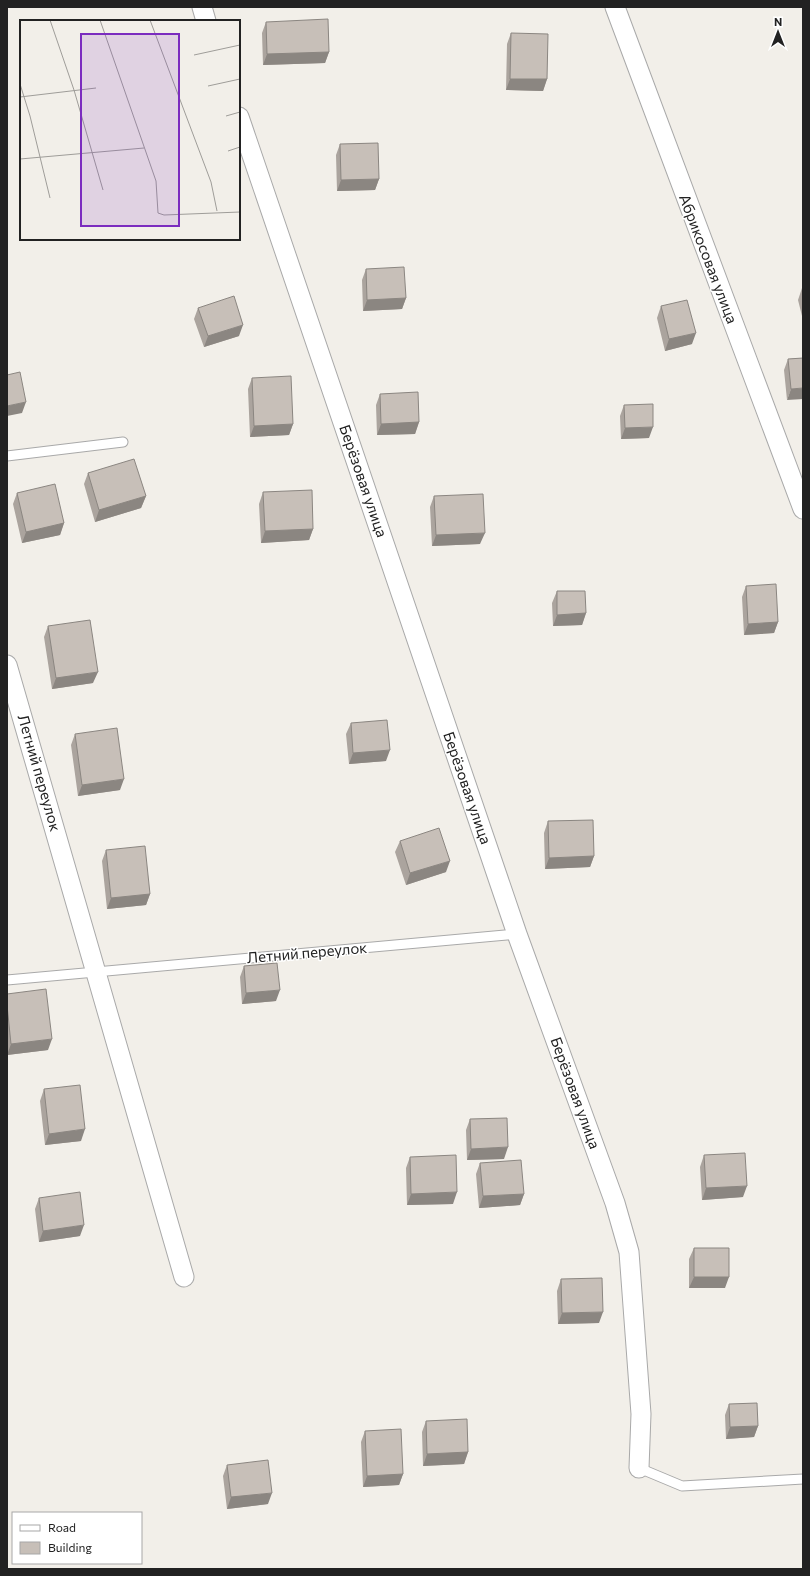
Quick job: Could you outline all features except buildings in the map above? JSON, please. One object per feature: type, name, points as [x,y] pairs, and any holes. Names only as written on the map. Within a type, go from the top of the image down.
[{"type":"street","points":[[202,7],[206,20]]},
{"type":"street","name":"Абрикосовая улица","points":[[615,7],[803,510]]},
{"type":"street","name":"Берёзовая улица","points":[[240,120],[517,934],[615,1203],[629,1252],[642,1414],[639,1468]]},
{"type":"street","name":"Летний переулок","points":[[7,665],[184,1277]]},
{"type":"lane","points":[[7,456],[123,442]]},
{"type":"lane","name":"Летний переулок","points":[[7,980],[517,934]]},
{"type":"lane","points":[[639,1468],[682,1486],[803,1479]]}]
